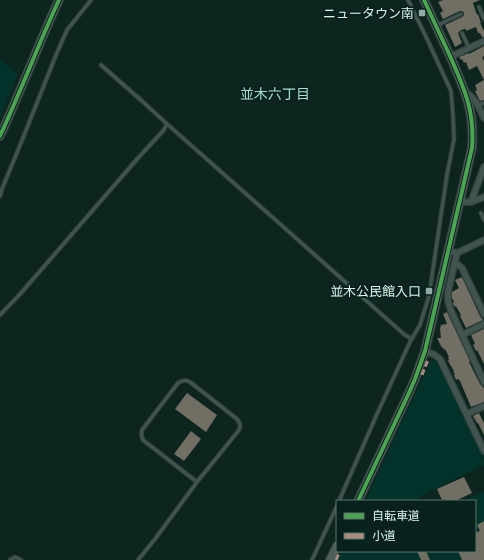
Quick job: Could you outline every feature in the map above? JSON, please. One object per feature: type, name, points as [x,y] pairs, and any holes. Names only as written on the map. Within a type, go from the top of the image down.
[{"type":"street","points":[[0,136],[59,0]]},
{"type":"street","points":[[358,500],[408,395],[425,351],[470,159],[473,139],[472,121],[465,92],[424,0]]},
{"type":"street","points":[[450,57],[484,41]]},
{"type":"street","points":[[465,92],[481,104],[484,118]]},
{"type":"street","points":[[471,202],[484,167]]},
{"type":"street","points":[[460,200],[471,202],[484,197]]},
{"type":"street","points":[[448,251],[457,253],[482,241],[484,248]]},
{"type":"street","points":[[457,253],[448,292],[448,301],[451,311],[484,382]]},
{"type":"street","points":[[455,262],[462,268],[484,314]]},
{"type":"street","points":[[462,334],[484,324]]},
{"type":"street","points":[[425,351],[440,358],[484,451]]},
{"type":"street","points":[[467,414],[484,406]]},
{"type":"street","points":[[330,560],[336,548]]},
{"type":"lane","points":[[0,196],[67,30],[91,0]]},
{"type":"lane","points":[[339,500],[377,414],[420,325],[429,296],[447,175],[454,139],[451,91],[408,0]]},
{"type":"lane","points":[[478,7],[484,19]]},
{"type":"lane","points":[[436,26],[461,14]]},
{"type":"lane","points":[[462,33],[469,48]]},
{"type":"lane","points":[[101,65],[405,335],[412,339]]},
{"type":"lane","points":[[0,315],[163,131],[167,124]]},
{"type":"lane","points":[[481,213],[484,220]]},
{"type":"lane","points":[[138,560],[239,430],[240,426],[240,422],[237,419],[190,382],[182,380],[178,383],[142,430],[141,437],[198,482]]},
{"type":"lane","points":[[312,560],[336,508]]},
{"type":"lane","points":[[10,560],[15,557],[21,560]]},
{"type":"shaded area","points":[[0,59],[18,74],[0,118]]},
{"type":"shaded area","points":[[431,360],[437,361],[484,459],[484,465],[417,498],[418,500],[365,500]]},
{"type":"shaded area","points":[[484,491],[484,560],[337,560],[341,552],[476,552],[476,500],[465,500]]},
{"type":"building","points":[[443,0],[480,0],[473,3],[484,31],[484,37],[478,33],[476,27],[466,31],[466,29],[461,30],[458,33],[462,43],[455,47],[445,25],[462,17],[464,13],[460,11],[443,19],[440,13],[443,11],[438,2]]},
{"type":"building","points":[[484,46],[484,56],[482,57],[484,61],[484,80],[477,66],[469,70],[466,62],[464,63],[459,57],[469,54]]},
{"type":"building","points":[[484,80],[484,100],[480,101],[475,91],[477,90],[475,85]]},
{"type":"building","points":[[462,277],[483,320],[466,328],[460,316],[461,315],[456,306],[455,307],[453,304],[454,302],[452,298],[452,292],[459,288],[455,280]]},
{"type":"building","points":[[447,312],[470,361],[469,362],[480,384],[484,388],[484,402],[471,407],[460,381],[458,379],[456,380],[454,371],[448,361],[449,357],[437,338],[441,338],[441,325],[447,324],[443,314]]},
{"type":"building","points":[[484,329],[484,364],[473,345],[475,344],[471,335]]},
{"type":"building","points":[[187,393],[217,415],[206,432],[175,409]]},
{"type":"building","points":[[479,413],[484,423],[484,435],[473,416]]},
{"type":"building","points":[[191,431],[201,439],[184,461],[174,454]]},
{"type":"building","points":[[464,477],[472,493],[457,500],[442,500],[437,489]]},
{"type":"building","points":[[484,521],[484,560],[462,560],[458,552],[476,552],[476,533],[480,531],[477,525]]},
{"type":"building","points":[[417,552],[426,552],[430,560],[421,560]]},
{"type":"marked path","points":[[422,375],[428,360]]},
{"type":"marked path","points":[[336,560],[340,552]]},
{"type":"cycle path","points":[[0,136],[59,0]]},
{"type":"cycle path","points":[[358,500],[408,395],[425,351],[472,148],[472,123],[464,89],[424,0]]},
{"type":"place","name":"ニュータウン南","points":[[422,13]]},
{"type":"place","name":"並木公民館入口","points":[[429,291]]},
{"type":"district","name":"並木六丁目","points":[[275,93]]}]
